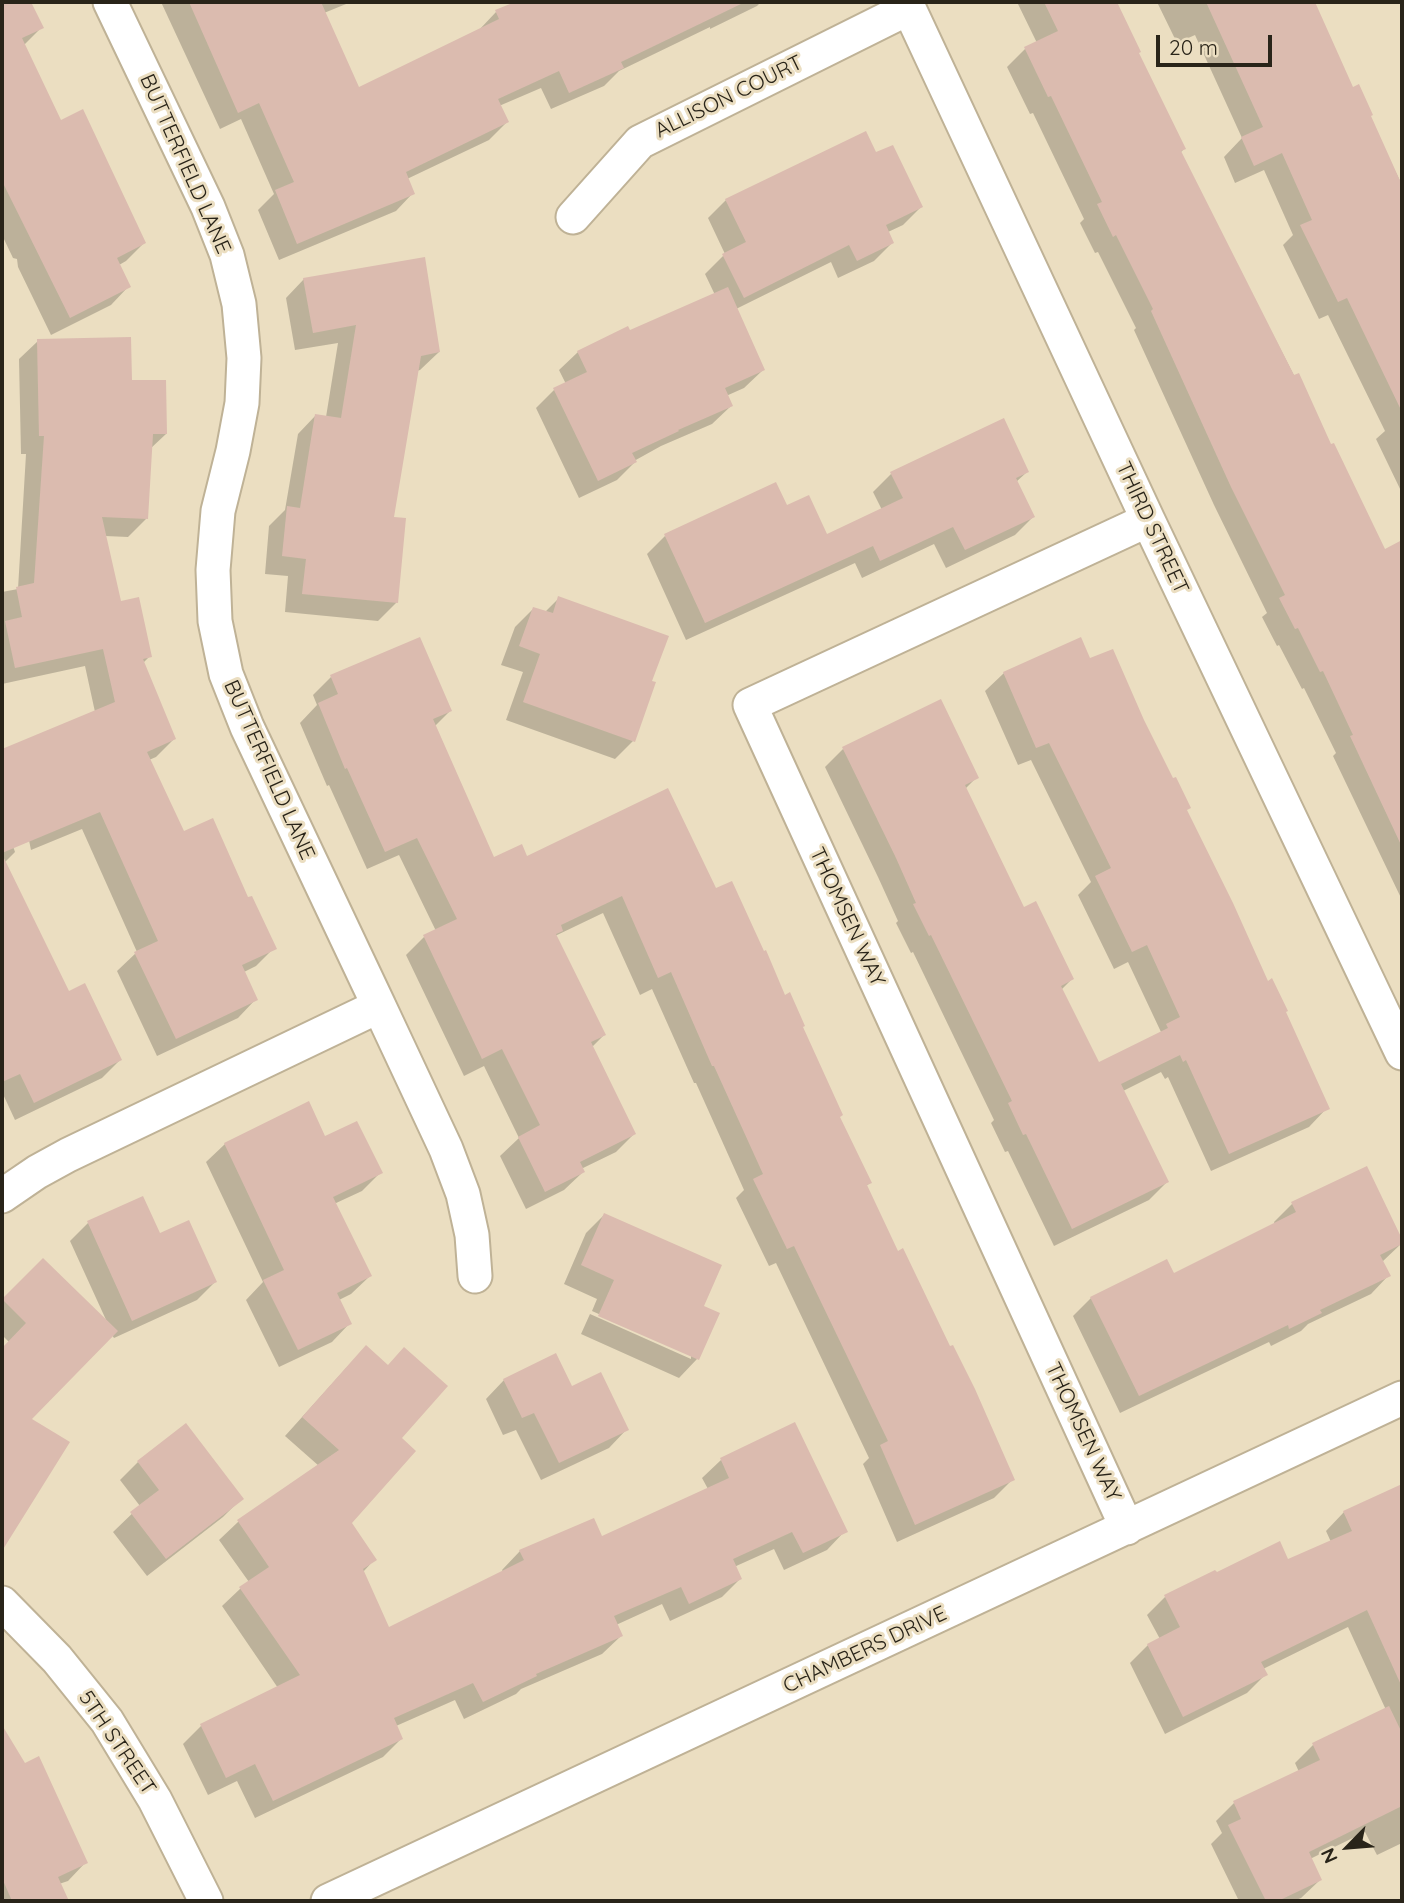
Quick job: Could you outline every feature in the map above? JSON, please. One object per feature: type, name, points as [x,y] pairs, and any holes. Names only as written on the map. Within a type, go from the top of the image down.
[{"type":"street","name":"BUTTERFIELD LANE","points":[[110,2],[208,207],[228,255],[239,304],[244,358],[242,403],[218,511],[213,570],[215,621],[226,674],[247,727],[446,1149],[463,1194],[472,1235],[475,1276]]},
{"type":"street","name":"ALLISON COURT","points":[[573,217],[640,142],[908,5]]},
{"type":"street","name":"THIRD STREET","points":[[908,5],[1148,520],[1402,1054]]},
{"type":"street","name":"THOMSEN WAY","points":[[1127,1528],[750,705],[1148,520]]},
{"type":"street","points":[[2,1196],[68,1155],[379,1006]]},
{"type":"street","name":"CHAMBERS DRIVE","points":[[328,1901],[1402,1398]]},
{"type":"street","name":"5TH STREET","points":[[2,1603],[57,1659],[107,1721],[155,1800],[206,1901]]},
{"type":"building","points":[[2,2],[31,2],[44,28],[22,38],[61,120],[83,109],[146,243],[117,258],[131,287],[70,318],[2,181]]},
{"type":"building","points":[[189,2],[321,2],[359,87],[499,19],[495,10],[515,2],[745,2],[621,62],[624,68],[569,93],[559,71],[498,99],[509,122],[406,172],[415,194],[297,244],[275,190],[294,182],[259,103],[238,113]]},
{"type":"building","points":[[1044,2],[1117,2],[1186,149],[1181,151],[1294,375],[1299,373],[1331,444],[1334,443],[1385,549],[1402,540],[1402,847],[1323,671],[1320,672],[1279,598],[1285,595],[1231,487],[1151,311],[1153,309],[1116,235],[1113,237],[1097,204],[1102,202],[1024,47],[1058,31]]},
{"type":"building","points":[[1206,2],[1315,2],[1353,87],[1359,84],[1402,185],[1402,412],[1347,298],[1338,302],[1300,225],[1312,220],[1282,153],[1254,166],[1241,137],[1263,127]]},
{"type":"building","points":[[866,131],[876,152],[893,145],[923,207],[886,225],[894,243],[857,261],[849,245],[744,298],[722,254],[746,242],[725,199]]},
{"type":"building","points":[[425,257],[440,352],[421,356],[394,517],[406,518],[398,603],[302,594],[306,559],[282,556],[287,506],[300,508],[315,414],[341,418],[356,325],[313,333],[303,278]]},
{"type":"building","points":[[728,287],[765,370],[725,388],[733,406],[632,453],[637,462],[598,481],[553,388],[587,372],[577,351],[628,326],[630,330]]},
{"type":"building","points":[[131,337],[132,380],[166,380],[167,434],[153,434],[148,519],[102,517],[121,601],[139,597],[152,657],[143,659],[176,739],[147,752],[184,831],[213,818],[248,897],[252,896],[277,949],[242,965],[258,1000],[176,1039],[134,952],[158,941],[100,812],[2,853],[2,749],[115,702],[103,649],[15,668],[5,621],[22,617],[16,587],[34,583],[44,436],[39,436],[37,339]]},
{"type":"building","points":[[1004,418],[1029,472],[1016,478],[1035,517],[965,550],[953,527],[880,561],[873,546],[705,623],[664,534],[776,482],[787,505],[809,495],[827,534],[903,498],[890,472]]},
{"type":"building","points":[[558,596],[669,636],[652,681],[656,682],[635,742],[523,702],[540,654],[519,646],[533,607],[553,613]]},
{"type":"building","points":[[420,637],[452,711],[433,719],[494,857],[522,844],[527,856],[668,788],[716,888],[732,881],[785,995],[790,992],[843,1115],[840,1117],[872,1183],[867,1185],[898,1251],[903,1248],[950,1346],[953,1345],[1015,1480],[915,1525],[880,1445],[888,1441],[794,1246],[787,1249],[753,1179],[763,1174],[671,972],[658,978],[622,896],[561,925],[563,931],[556,934],[606,1035],[591,1042],[636,1134],[580,1162],[585,1172],[545,1192],[518,1137],[540,1125],[502,1049],[482,1059],[423,935],[457,919],[417,838],[385,852],[347,768],[345,769],[318,703],[338,694],[330,675]]},
{"type":"building","points":[[1081,637],[1090,658],[1113,649],[1144,720],[1191,808],[1187,810],[1268,981],[1272,978],[1288,1011],[1286,1012],[1330,1109],[1229,1154],[1186,1060],[1183,1062],[1180,1055],[1121,1084],[1169,1182],[1072,1229],[1026,1134],[1023,1135],[1008,1103],[1012,1101],[931,935],[929,936],[913,904],[916,903],[896,858],[842,747],[941,699],[979,778],[965,785],[1024,907],[1036,901],[1074,979],[1061,986],[1099,1062],[1168,1028],[1166,1024],[1180,1017],[1147,945],[1132,952],[1095,876],[1111,868],[1049,743],[1036,748],[1003,672]]},
{"type":"building","points":[[2,854],[69,991],[85,983],[122,1060],[34,1103],[20,1074],[2,1082]]},
{"type":"building","points":[[309,1101],[325,1136],[357,1121],[383,1173],[333,1197],[372,1276],[337,1293],[352,1324],[298,1350],[263,1280],[284,1270],[224,1143]]},
{"type":"building","points":[[1367,1166],[1402,1239],[1402,1244],[1380,1255],[1391,1276],[1320,1310],[1322,1313],[1289,1329],[1288,1325],[1139,1396],[1090,1297],[1167,1259],[1174,1273],[1296,1212],[1291,1202]]},
{"type":"building","points":[[143,1196],[160,1233],[189,1220],[217,1282],[132,1321],[87,1221]]},
{"type":"building","points":[[604,1213],[722,1265],[704,1306],[720,1313],[699,1360],[598,1316],[614,1280],[581,1265]]},
{"type":"building","points":[[43,1258],[118,1331],[32,1419],[70,1442],[2,1551],[2,1348],[26,1323],[2,1299]]},
{"type":"building","points":[[366,1345],[388,1365],[404,1347],[448,1386],[402,1438],[416,1451],[352,1523],[377,1560],[363,1569],[389,1627],[524,1560],[519,1550],[594,1518],[602,1536],[729,1478],[720,1458],[795,1422],[848,1532],[803,1553],[792,1532],[733,1559],[742,1579],[689,1604],[681,1587],[614,1616],[623,1636],[536,1674],[537,1676],[483,1702],[473,1683],[394,1718],[403,1739],[273,1801],[255,1764],[226,1778],[200,1724],[300,1675],[239,1587],[269,1567],[237,1520],[339,1450],[302,1417]]},
{"type":"building","points":[[556,1353],[572,1386],[601,1372],[629,1430],[559,1463],[534,1413],[522,1418],[503,1379]]},
{"type":"building","points":[[186,1423],[244,1499],[166,1559],[130,1512],[159,1490],[137,1461]]},
{"type":"building","points":[[1402,1484],[1402,1687],[1367,1610],[1261,1662],[1268,1675],[1183,1717],[1147,1644],[1180,1627],[1164,1595],[1280,1541],[1288,1559],[1352,1531],[1343,1511]]},
{"type":"building","points":[[1389,1706],[1402,1733],[1402,1806],[1309,1852],[1322,1880],[1278,1901],[1266,1901],[1228,1825],[1241,1819],[1233,1801],[1320,1760],[1312,1743]]},
{"type":"building","points":[[2,1725],[25,1763],[39,1756],[88,1863],[58,1877],[69,1901],[12,1901],[2,1878]]}]
